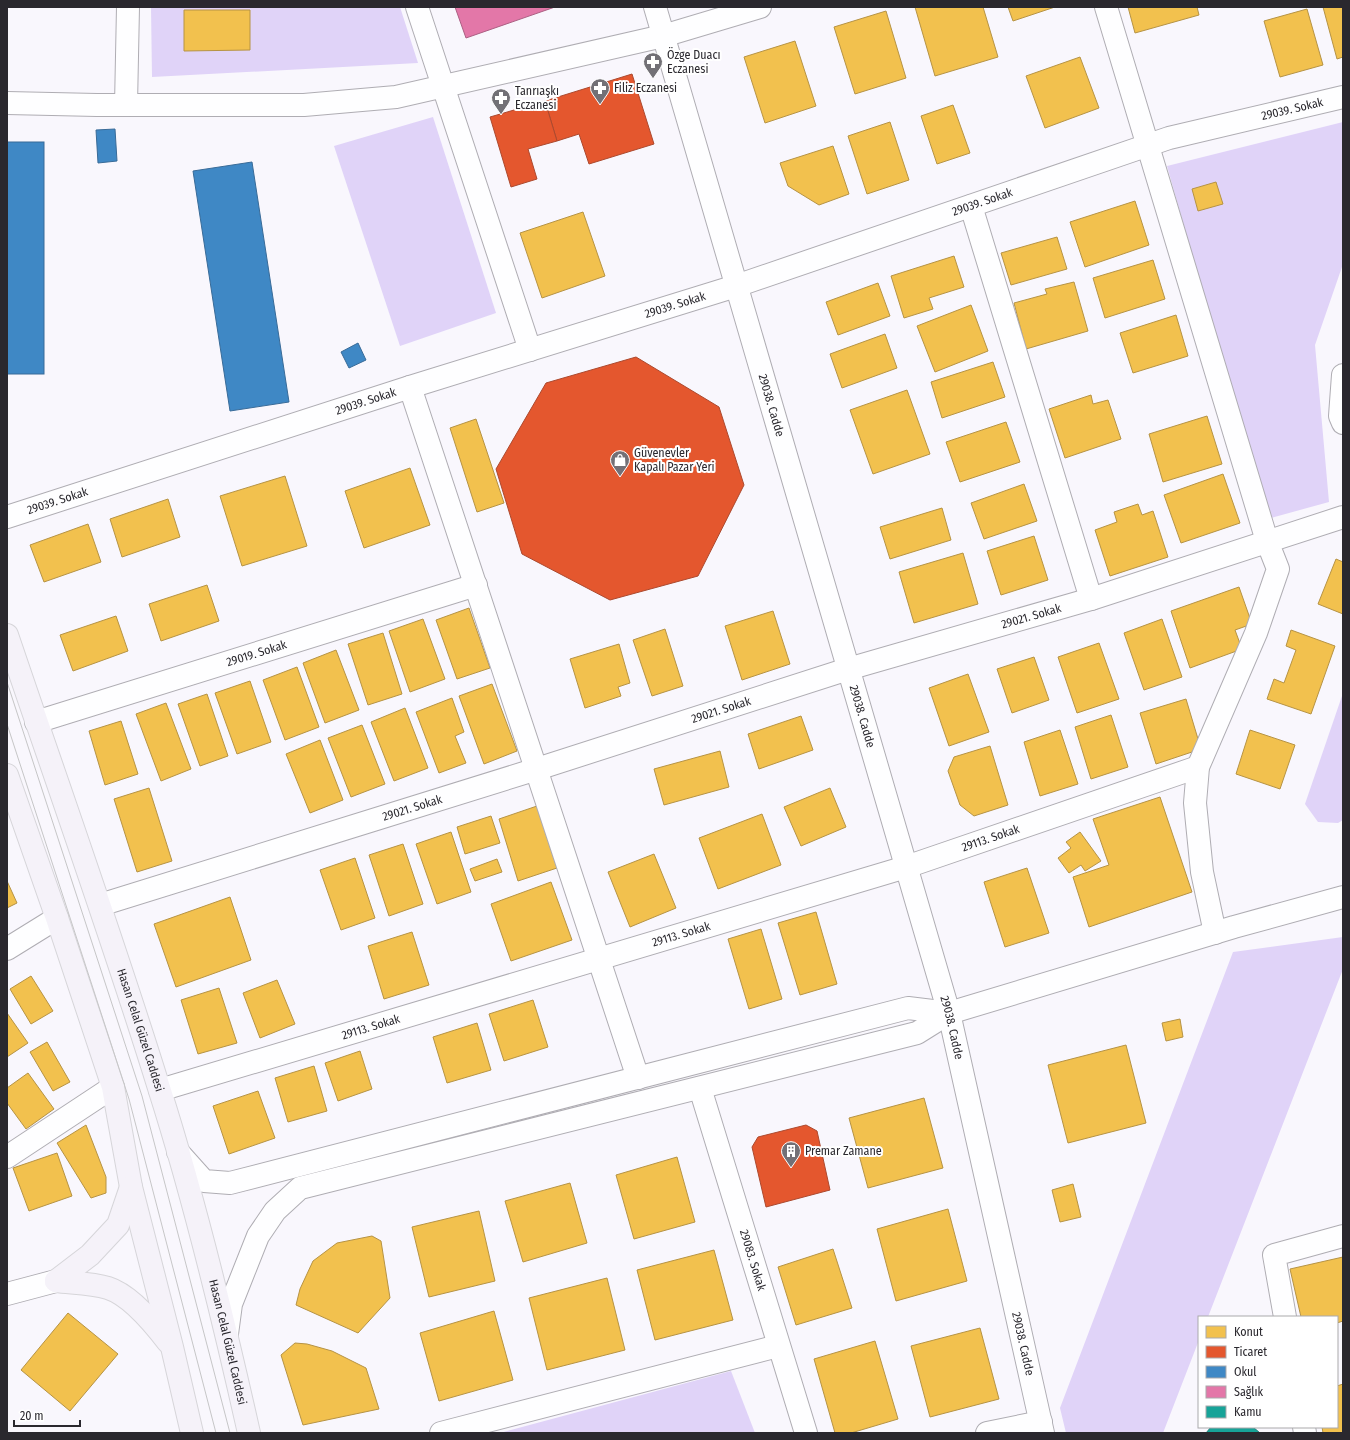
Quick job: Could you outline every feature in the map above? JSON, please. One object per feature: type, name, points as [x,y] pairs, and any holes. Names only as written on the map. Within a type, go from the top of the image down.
[{"type":"main road","name":"Hasan Celal Güzel Caddesi","points":[[7,636],[100,905],[160,1090],[227,1334],[249,1433]]},
{"type":"main road","points":[[7,775],[57,918],[112,1087],[131,1187],[172,1347],[192,1433]]},
{"type":"main road","points":[[56,1281],[90,1255],[118,1226],[131,1187]]},
{"type":"main road","points":[[56,1281],[109,1288],[130,1302],[153,1323],[172,1347]]},
{"type":"street","points":[[126,106],[128,7]]},
{"type":"street","points":[[416,7],[444,86],[530,350]]},
{"type":"street","name":"29038. Cadde","points":[[655,7],[949,1013],[1042,1427]]},
{"type":"street","points":[[7,103],[126,106],[304,105],[396,97],[663,36],[760,7]]},
{"type":"street","points":[[1106,7],[1267,541],[1278,569],[1256,633],[1198,767],[1195,803],[1201,864],[1215,933]]},
{"type":"street","name":"29039. Sokak","points":[[7,516],[410,387],[736,286],[1169,138],[1343,97]]},
{"type":"street","points":[[971,206],[1091,599]]},
{"type":"street","points":[[1343,375],[1340,416],[1343,423]]},
{"type":"street","points":[[410,387],[538,769],[638,1078]]},
{"type":"street","name":"29021. Sokak","points":[[100,905],[538,769],[848,669],[1091,599],[1343,517]]},
{"type":"street","name":"29019. Sokak","points":[[36,722],[476,585]]},
{"type":"street","name":"29113. Sokak","points":[[160,1090],[906,866],[1198,767]]},
{"type":"street","points":[[227,1334],[231,1304],[258,1236],[275,1211],[300,1188],[917,1033],[949,1013],[1215,933],[1343,897]]},
{"type":"street","points":[[7,948],[57,918]]},
{"type":"street","points":[[178,1152],[204,1182],[230,1183],[908,1008],[949,1013]]},
{"type":"street","points":[[7,1157],[112,1087]]},
{"type":"street","name":"29083. Sokak","points":[[700,1088],[778,1346],[806,1433]]},
{"type":"street","points":[[1285,1316],[1274,1255],[1343,1236]]},
{"type":"street","points":[[7,1294],[56,1281]]},
{"type":"street","points":[[441,1433],[778,1346]]},
{"type":"street","points":[[987,1433],[1042,1427]]},
{"type":"shaded area","points":[[151,7],[400,7],[418,63],[152,77]]},
{"type":"shaded area","points":[[433,117],[496,313],[400,346],[334,146]]},
{"type":"shaded area","points":[[1343,122],[1343,264],[1315,345],[1329,502],[1267,519],[1167,166]]},
{"type":"shaded area","points":[[1343,693],[1343,820],[1338,823],[1318,822],[1305,804]]},
{"type":"shaded area","points":[[1343,937],[1343,969],[1208,1316],[1198,1316],[1198,1343],[1163,1433],[1066,1433],[1060,1408],[1233,952]]},
{"type":"shaded area","points":[[731,1371],[755,1433],[500,1433]]},
{"type":"building: Konut","points":[[915,7],[983,7],[998,57],[935,76]]},
{"type":"building: Konut","points":[[1008,7],[1055,7],[1013,21]]},
{"type":"building: Konut","points":[[1128,7],[1197,7],[1199,15],[1135,33]]},
{"type":"building: Konut","points":[[1323,7],[1343,7],[1343,57],[1337,59]]},
{"type":"building: Konut","points":[[1307,9],[1323,65],[1280,77],[1264,21]]},
{"type":"building: Konut","points":[[184,10],[250,10],[250,50],[184,51]]},
{"type":"building: Konut","points":[[886,11],[906,78],[855,94],[834,27]]},
{"type":"building: Konut","points":[[795,41],[816,106],[765,123],[744,57]]},
{"type":"building: Konut","points":[[1080,57],[1099,108],[1045,128],[1026,76]]},
{"type":"building: Konut","points":[[953,105],[970,153],[937,164],[921,116]]},
{"type":"building: Konut","points":[[890,122],[909,180],[867,194],[848,136]]},
{"type":"building: Konut","points":[[833,146],[849,194],[819,205],[788,186],[780,163]]},
{"type":"building: Konut","points":[[1216,182],[1223,204],[1198,211],[1192,189]]},
{"type":"building: Konut","points":[[1135,201],[1149,245],[1085,267],[1070,222]]},
{"type":"building: Konut","points":[[583,212],[605,276],[542,298],[520,233]]},
{"type":"building: Konut","points":[[1057,237],[1067,269],[1011,285],[1001,253]]},
{"type":"building: Konut","points":[[954,256],[964,287],[929,298],[933,309],[904,318],[891,276]]},
{"type":"building: Konut","points":[[1153,260],[1165,299],[1105,318],[1093,278]]},
{"type":"building: Konut","points":[[1074,282],[1088,331],[1026,349],[1014,303],[1047,294],[1045,289]]},
{"type":"building: Konut","points":[[878,283],[890,316],[838,335],[826,302]]},
{"type":"building: Konut","points":[[971,305],[988,351],[935,372],[917,326]]},
{"type":"building: Konut","points":[[1176,315],[1188,356],[1133,373],[1120,333]]},
{"type":"building: Konut","points":[[885,334],[897,368],[842,388],[830,354]]},
{"type":"building: Konut","points":[[993,362],[1005,397],[942,418],[931,382]]},
{"type":"building: Konut","points":[[907,390],[930,454],[873,474],[850,410]]},
{"type":"building: Konut","points":[[1091,395],[1093,404],[1108,400],[1121,439],[1065,458],[1049,409]]},
{"type":"building: Konut","points":[[1207,416],[1222,464],[1163,482],[1149,434]]},
{"type":"building: Konut","points":[[476,419],[504,503],[477,512],[450,428]]},
{"type":"building: Konut","points":[[1006,422],[1020,462],[960,482],[946,442]]},
{"type":"building: Konut","points":[[410,468],[430,525],[364,548],[345,491]]},
{"type":"building: Konut","points":[[1223,474],[1240,523],[1181,543],[1164,495]]},
{"type":"building: Konut","points":[[285,476],[307,546],[242,566],[220,496]]},
{"type":"building: Konut","points":[[1024,484],[1037,521],[984,539],[971,503]]},
{"type":"building: Konut","points":[[168,499],[180,537],[122,557],[110,519]]},
{"type":"building: Konut","points":[[1138,504],[1142,515],[1153,511],[1168,557],[1110,576],[1095,530],[1117,522],[1114,512]]},
{"type":"building: Konut","points":[[942,508],[951,540],[890,559],[880,527]]},
{"type":"building: Konut","points":[[88,524],[101,562],[44,582],[30,545]]},
{"type":"building: Konut","points":[[1034,536],[1048,580],[1001,595],[987,551]]},
{"type":"building: Konut","points":[[963,553],[978,604],[914,623],[899,572]]},
{"type":"building: Konut","points":[[1336,559],[1343,562],[1343,614],[1318,604]]},
{"type":"building: Konut","points":[[207,585],[219,621],[161,641],[149,604]]},
{"type":"building: Konut","points":[[1239,587],[1252,624],[1235,630],[1242,649],[1190,668],[1171,611]]},
{"type":"building: Konut","points":[[469,608],[490,668],[457,679],[436,620]]},
{"type":"building: Konut","points":[[773,611],[790,664],[742,680],[725,626]]},
{"type":"building: Konut","points":[[116,616],[128,651],[73,671],[60,635]]},
{"type":"building: Konut","points":[[423,619],[445,679],[410,692],[389,631]]},
{"type":"building: Konut","points":[[1162,619],[1182,677],[1144,690],[1124,633]]},
{"type":"building: Konut","points":[[665,629],[683,686],[652,696],[633,640]]},
{"type":"building: Konut","points":[[1291,630],[1335,646],[1311,714],[1267,699],[1274,679],[1284,683],[1296,650],[1286,646]]},
{"type":"building: Konut","points":[[383,633],[402,694],[368,705],[348,644]]},
{"type":"building: Konut","points":[[1099,643],[1119,699],[1077,713],[1058,657]]},
{"type":"building: Konut","points":[[619,644],[630,683],[618,687],[621,696],[585,708],[570,659]]},
{"type":"building: Konut","points":[[336,650],[359,710],[325,723],[303,663]]},
{"type":"building: Konut","points":[[1034,657],[1049,700],[1012,713],[997,669]]},
{"type":"building: Konut","points":[[297,667],[319,727],[285,740],[263,680]]},
{"type":"building: Konut","points":[[968,674],[989,732],[949,746],[929,688]]},
{"type":"building: Konut","points":[[250,681],[271,742],[237,754],[215,693]]},
{"type":"building: Konut","points":[[492,684],[517,751],[484,764],[459,696]]},
{"type":"building: Konut","points":[[207,694],[228,756],[200,766],[178,704]]},
{"type":"building: Konut","points":[[452,698],[464,732],[455,736],[466,763],[439,773],[416,712]]},
{"type":"building: Konut","points":[[1186,699],[1201,749],[1156,764],[1140,713]]},
{"type":"building: Konut","points":[[166,703],[191,769],[161,781],[136,714]]},
{"type":"building: Konut","points":[[405,708],[428,768],[394,781],[371,722]]},
{"type":"building: Konut","points":[[1111,715],[1128,767],[1091,779],[1075,727]]},
{"type":"building: Konut","points":[[801,716],[813,750],[759,769],[748,734]]},
{"type":"building: Konut","points":[[121,721],[138,774],[105,785],[89,731]]},
{"type":"building: Konut","points":[[362,725],[385,784],[351,797],[328,738]]},
{"type":"building: Konut","points":[[1060,730],[1078,784],[1040,796],[1024,742]]},
{"type":"building: Konut","points":[[1250,730],[1295,745],[1280,789],[1236,774]]},
{"type":"building: Konut","points":[[320,740],[343,800],[310,813],[286,754]]},
{"type":"building: Konut","points":[[990,746],[1008,805],[974,816],[960,805],[948,771],[954,757]]},
{"type":"building: Konut","points":[[720,751],[729,787],[664,805],[654,769]]},
{"type":"building: Konut","points":[[149,788],[172,861],[137,872],[114,799]]},
{"type":"building: Konut","points":[[830,788],[846,827],[801,846],[784,807]]},
{"type":"building: Konut","points":[[1160,797],[1192,892],[1089,927],[1073,877],[1109,865],[1093,819]]},
{"type":"building: Konut","points":[[537,806],[557,868],[518,881],[499,819]]},
{"type":"building: Konut","points":[[762,814],[781,865],[718,889],[699,838]]},
{"type":"building: Konut","points":[[491,816],[500,843],[465,854],[457,827]]},
{"type":"building: Konut","points":[[451,832],[471,892],[437,904],[416,844]]},
{"type":"building: Konut","points":[[1080,832],[1101,861],[1085,871],[1081,865],[1069,873],[1058,858],[1071,848],[1066,842]]},
{"type":"building: Konut","points":[[403,844],[423,904],[389,916],[369,855]]},
{"type":"building: Konut","points":[[654,854],[676,908],[630,927],[608,872]]},
{"type":"building: Konut","points":[[355,858],[375,918],[341,930],[320,870]]},
{"type":"building: Konut","points":[[497,859],[502,872],[475,881],[470,869]]},
{"type":"building: Konut","points":[[1027,868],[1049,933],[1005,947],[984,882]]},
{"type":"building: Konut","points":[[7,881],[17,903],[7,908]]},
{"type":"building: Konut","points":[[551,882],[572,940],[511,961],[491,904]]},
{"type":"building: Konut","points":[[230,897],[251,960],[176,987],[154,924]]},
{"type":"building: Konut","points":[[816,912],[837,984],[800,995],[778,923]]},
{"type":"building: Konut","points":[[761,929],[782,999],[749,1009],[728,939]]},
{"type":"building: Konut","points":[[412,932],[429,985],[384,999],[368,946]]},
{"type":"building: Konut","points":[[31,976],[53,1011],[31,1024],[10,989]]},
{"type":"building: Konut","points":[[277,980],[295,1024],[260,1038],[243,993]]},
{"type":"building: Konut","points":[[219,988],[237,1043],[198,1054],[181,1000]]},
{"type":"building: Konut","points":[[533,1000],[548,1047],[504,1061],[489,1014]]},
{"type":"building: Konut","points":[[7,1013],[28,1043],[7,1057]]},
{"type":"building: Konut","points":[[1180,1019],[1183,1037],[1166,1041],[1162,1023]]},
{"type":"building: Konut","points":[[477,1023],[491,1070],[447,1083],[433,1037]]},
{"type":"building: Konut","points":[[47,1042],[70,1082],[53,1091],[30,1052]]},
{"type":"building: Konut","points":[[1126,1045],[1146,1123],[1068,1143],[1048,1065]]},
{"type":"building: Konut","points":[[360,1051],[372,1089],[338,1101],[325,1063]]},
{"type":"building: Konut","points":[[314,1066],[327,1111],[288,1122],[275,1078]]},
{"type":"building: Konut","points":[[28,1073],[54,1109],[26,1129],[7,1103],[7,1088]]},
{"type":"building: Konut","points":[[258,1091],[275,1138],[229,1154],[213,1106]]},
{"type":"building: Konut","points":[[924,1098],[943,1168],[868,1188],[849,1118]]},
{"type":"building: Konut","points":[[86,1125],[106,1177],[106,1193],[91,1198],[57,1143]]},
{"type":"building: Konut","points":[[57,1153],[72,1196],[29,1211],[13,1168]]},
{"type":"building: Konut","points":[[677,1157],[695,1222],[634,1239],[616,1175]]},
{"type":"building: Konut","points":[[570,1183],[587,1243],[523,1262],[505,1201]]},
{"type":"building: Konut","points":[[1073,1184],[1081,1217],[1060,1222],[1052,1190]]},
{"type":"building: Konut","points":[[948,1209],[967,1281],[896,1301],[877,1229]]},
{"type":"building: Konut","points":[[479,1211],[495,1281],[429,1297],[412,1227]]},
{"type":"building: Konut","points":[[372,1236],[381,1241],[390,1298],[358,1333],[296,1305],[300,1289],[313,1261],[337,1243]]},
{"type":"building: Konut","points":[[833,1249],[852,1308],[796,1325],[778,1267]]},
{"type":"building: Konut","points":[[714,1250],[733,1320],[655,1340],[637,1270]]},
{"type":"building: Konut","points":[[1343,1257],[1343,1321],[1338,1323],[1338,1316],[1301,1316],[1290,1269]]},
{"type":"building: Konut","points":[[607,1278],[625,1350],[547,1370],[529,1298]]},
{"type":"building: Konut","points":[[494,1311],[513,1380],[439,1401],[420,1333]]},
{"type":"building: Konut","points":[[68,1313],[118,1354],[70,1411],[21,1370]]},
{"type":"building: Konut","points":[[980,1328],[999,1399],[930,1417],[911,1346]]},
{"type":"building: Konut","points":[[875,1341],[898,1419],[851,1433],[835,1433],[814,1359]]},
{"type":"building: Konut","points":[[295,1343],[307,1344],[332,1351],[366,1368],[379,1409],[303,1425],[281,1355]]},
{"type":"building: Konut","points":[[1343,1384],[1343,1433],[1323,1433],[1322,1428],[1338,1428],[1338,1386]]},
{"type":"building: Ticaret","points":[[632,74],[654,144],[589,164],[579,134],[557,141],[545,101]]},
{"type":"building: Ticaret","points":[[545,101],[557,141],[528,149],[537,179],[511,187],[490,117]]},
{"type":"building: Ticaret","name":"Güvenevler Kapalı Pazar Yeri","points":[[636,357],[719,407],[744,485],[698,576],[610,600],[522,554],[496,469],[546,383]]},
{"type":"building: Ticaret","name":"Premar Zamane","points":[[806,1125],[817,1131],[830,1190],[766,1207],[752,1147],[758,1137]]},
{"type":"building: Okul","points":[[115,129],[117,161],[98,163],[96,130]]},
{"type":"building: Okul","points":[[7,142],[44,142],[44,374],[7,374]]},
{"type":"building: Okul","points":[[252,162],[289,402],[230,411],[193,171]]},
{"type":"building: Okul","points":[[358,343],[366,360],[349,368],[341,352]]},
{"type":"building: Sağlık","points":[[455,7],[555,7],[466,38]]},
{"type":"building: Kamu","points":[[1210,1428],[1254,1428],[1260,1433],[1206,1433]]},
{"type":"tram line","points":[[7,682],[142,1096],[230,1433]]},
{"type":"tram line","points":[[7,724],[129,1099],[216,1433]]},
{"type":"place","name":"Özge Duacı Eczanesi","points":[[653,79]]},
{"type":"place","name":"Filiz Eczanesi","points":[[600,105]]},
{"type":"place","name":"Tanrıaşkı Eczanesi","points":[[501,115]]},
{"type":"place","name":"Güvenevler Kapalı Pazar Yeri","points":[[620,477]]},
{"type":"place","name":"Premar Zamane","points":[[791,1168]]}]
